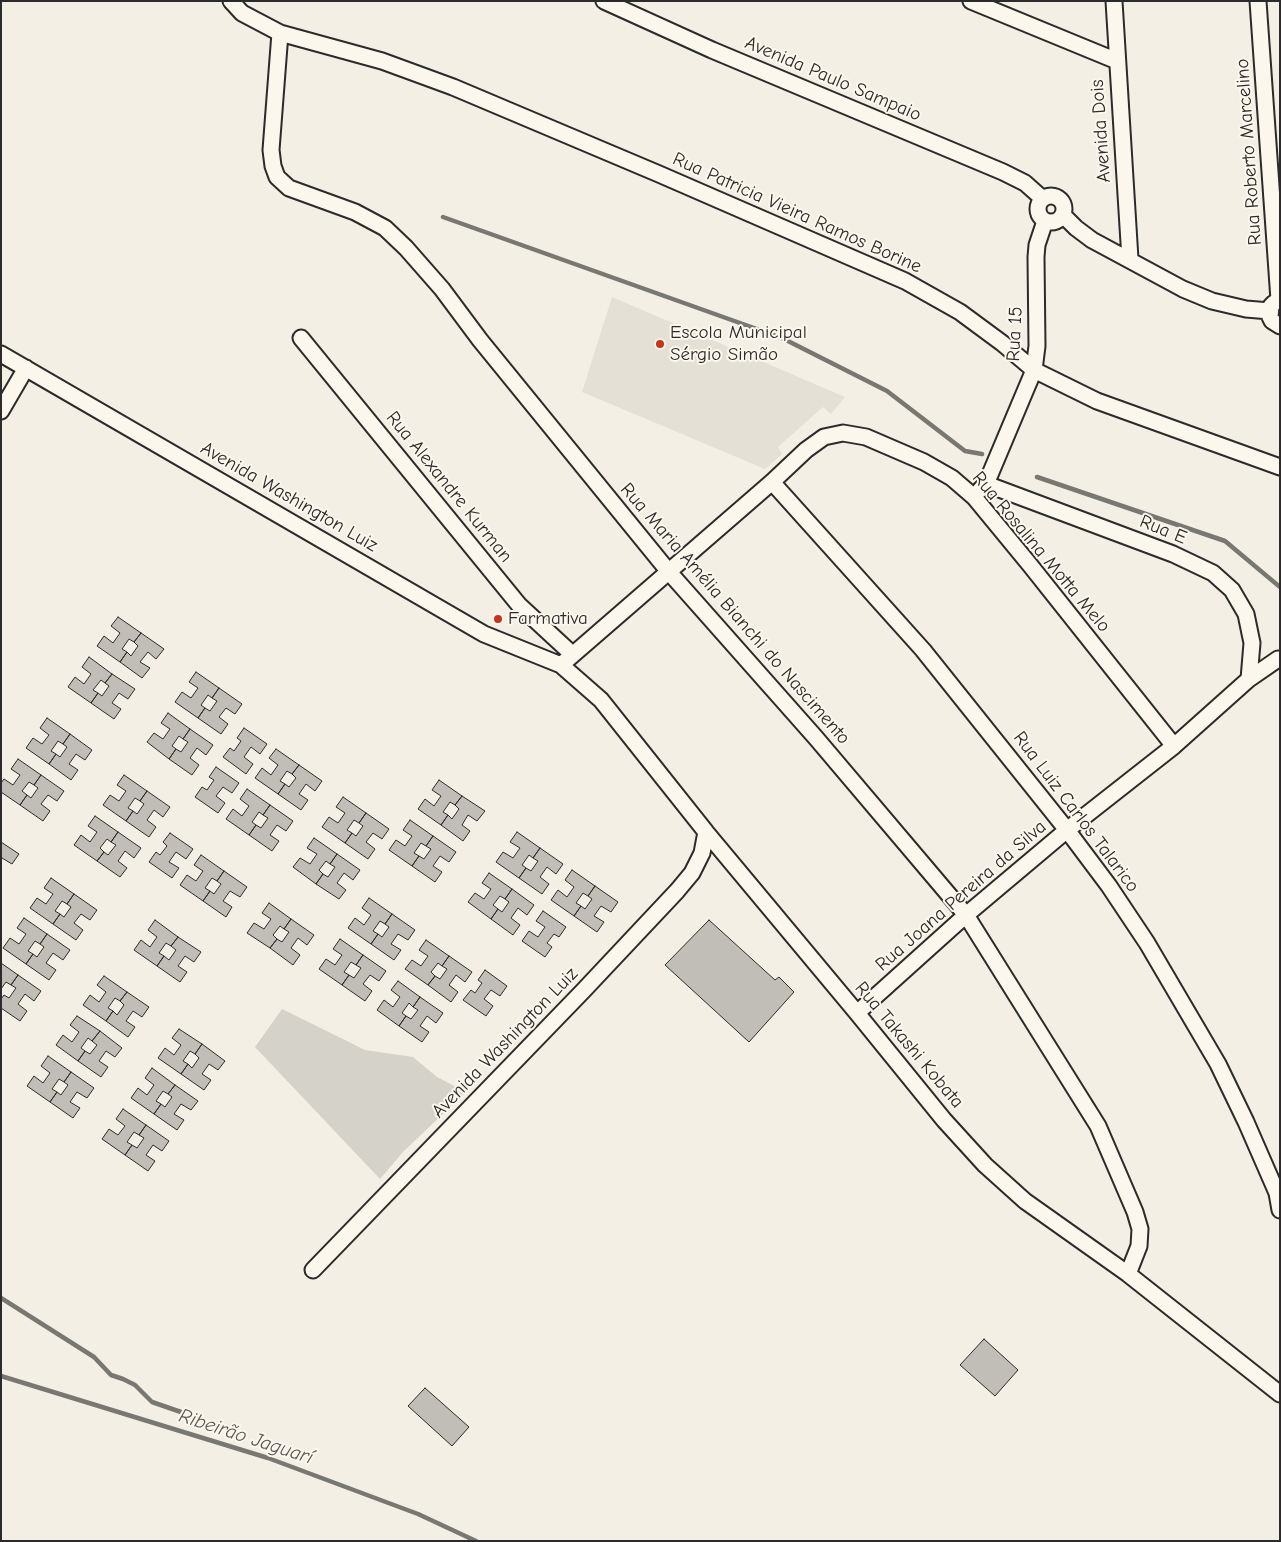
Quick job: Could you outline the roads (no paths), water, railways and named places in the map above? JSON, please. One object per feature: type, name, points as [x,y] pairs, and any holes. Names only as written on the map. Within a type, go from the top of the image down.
[{"type":"street","name":"Rua Patricia Vieira Ramos Borine","points":[[231,1],[242,12],[280,33],[382,61],[453,87],[905,281],[960,312],[1002,343],[1034,370],[1097,401],[1280,467]]},
{"type":"street","name":"Avenida Paulo Sampaio","points":[[604,1],[712,50],[1003,172],[1024,183],[1042,198],[1052,196],[1062,200],[1065,210],[1063,215],[1092,240],[1183,289],[1212,301],[1246,309],[1276,304]]},
{"type":"street","points":[[971,1],[1116,61]]},
{"type":"street","name":"Avenida Dois","points":[[1114,1],[1116,61],[1130,259]]},
{"type":"street","name":"Rua Roberto Marcelino","points":[[1258,1],[1276,304]]},
{"type":"street","name":"Rua Maria Amélia Bianchi do Nascimento","points":[[280,33],[271,150],[272,166],[277,177],[289,188],[356,212],[384,228],[406,248],[442,289],[480,340],[669,572],[816,738],[966,915],[1098,1126],[1136,1212],[1140,1229],[1139,1246],[1128,1274]]},
{"type":"street","points":[[1042,198],[1038,208],[1041,218],[1045,221],[1055,222],[1063,215]]},
{"type":"street","name":"Rua 15","points":[[974,497],[986,484],[1034,370],[1037,346],[1036,257],[1037,245],[1045,221]]},
{"type":"street","points":[[1276,304],[1272,321],[1280,326]]},
{"type":"street","name":"Rua Alexandre Kurman","points":[[301,338],[519,605],[572,654]]},
{"type":"street","name":"Avenida Washington Luiz","points":[[1,354],[481,632],[561,665]]},
{"type":"street","points":[[1,411],[26,368]]},
{"type":"street","name":"Rua Rosalina Motta Melo","points":[[772,482],[806,450],[824,438],[843,433],[866,437],[924,462],[952,478],[974,497],[1174,746]]},
{"type":"street","points":[[561,665],[772,482]]},
{"type":"street","name":"Rua Luiz Carlos Talarico","points":[[772,482],[923,650],[1110,886],[1147,943],[1218,1064],[1246,1122],[1277,1194],[1280,1210]]},
{"type":"street","name":"Rua E","points":[[986,484],[1173,554],[1213,573],[1232,590],[1246,614],[1252,642],[1249,679]]},
{"type":"street","name":"Rua Joana Pereira da Silva","points":[[857,1013],[966,915],[1067,830],[1174,746],[1249,679],[1278,659]]},
{"type":"street","name":"Rua Takashi Kobata","points":[[561,665],[601,700],[706,832],[944,1120],[985,1165],[1025,1202],[1128,1274],[1280,1394]]},
{"type":"street","name":"Avenida Washington Luiz","points":[[313,1270],[677,891],[692,873],[702,853],[706,832]]},
{"type":"waterway","points":[[443,217],[782,338],[887,391],[965,451],[982,454]]},
{"type":"waterway","points":[[1037,477],[1225,541],[1280,587]]},
{"type":"waterway","points":[[1,1298],[94,1357],[111,1375],[135,1385],[152,1402],[181,1412]]},
{"type":"waterway","name":"Ribeirão Jaguarí","points":[[1,1376],[268,1458],[418,1514],[476,1541]]},
{"type":"place","name":"Escola Municipal Sérgio Simão","points":[[660,344]]},
{"type":"place","name":"Farmativa","points":[[498,619]]}]
